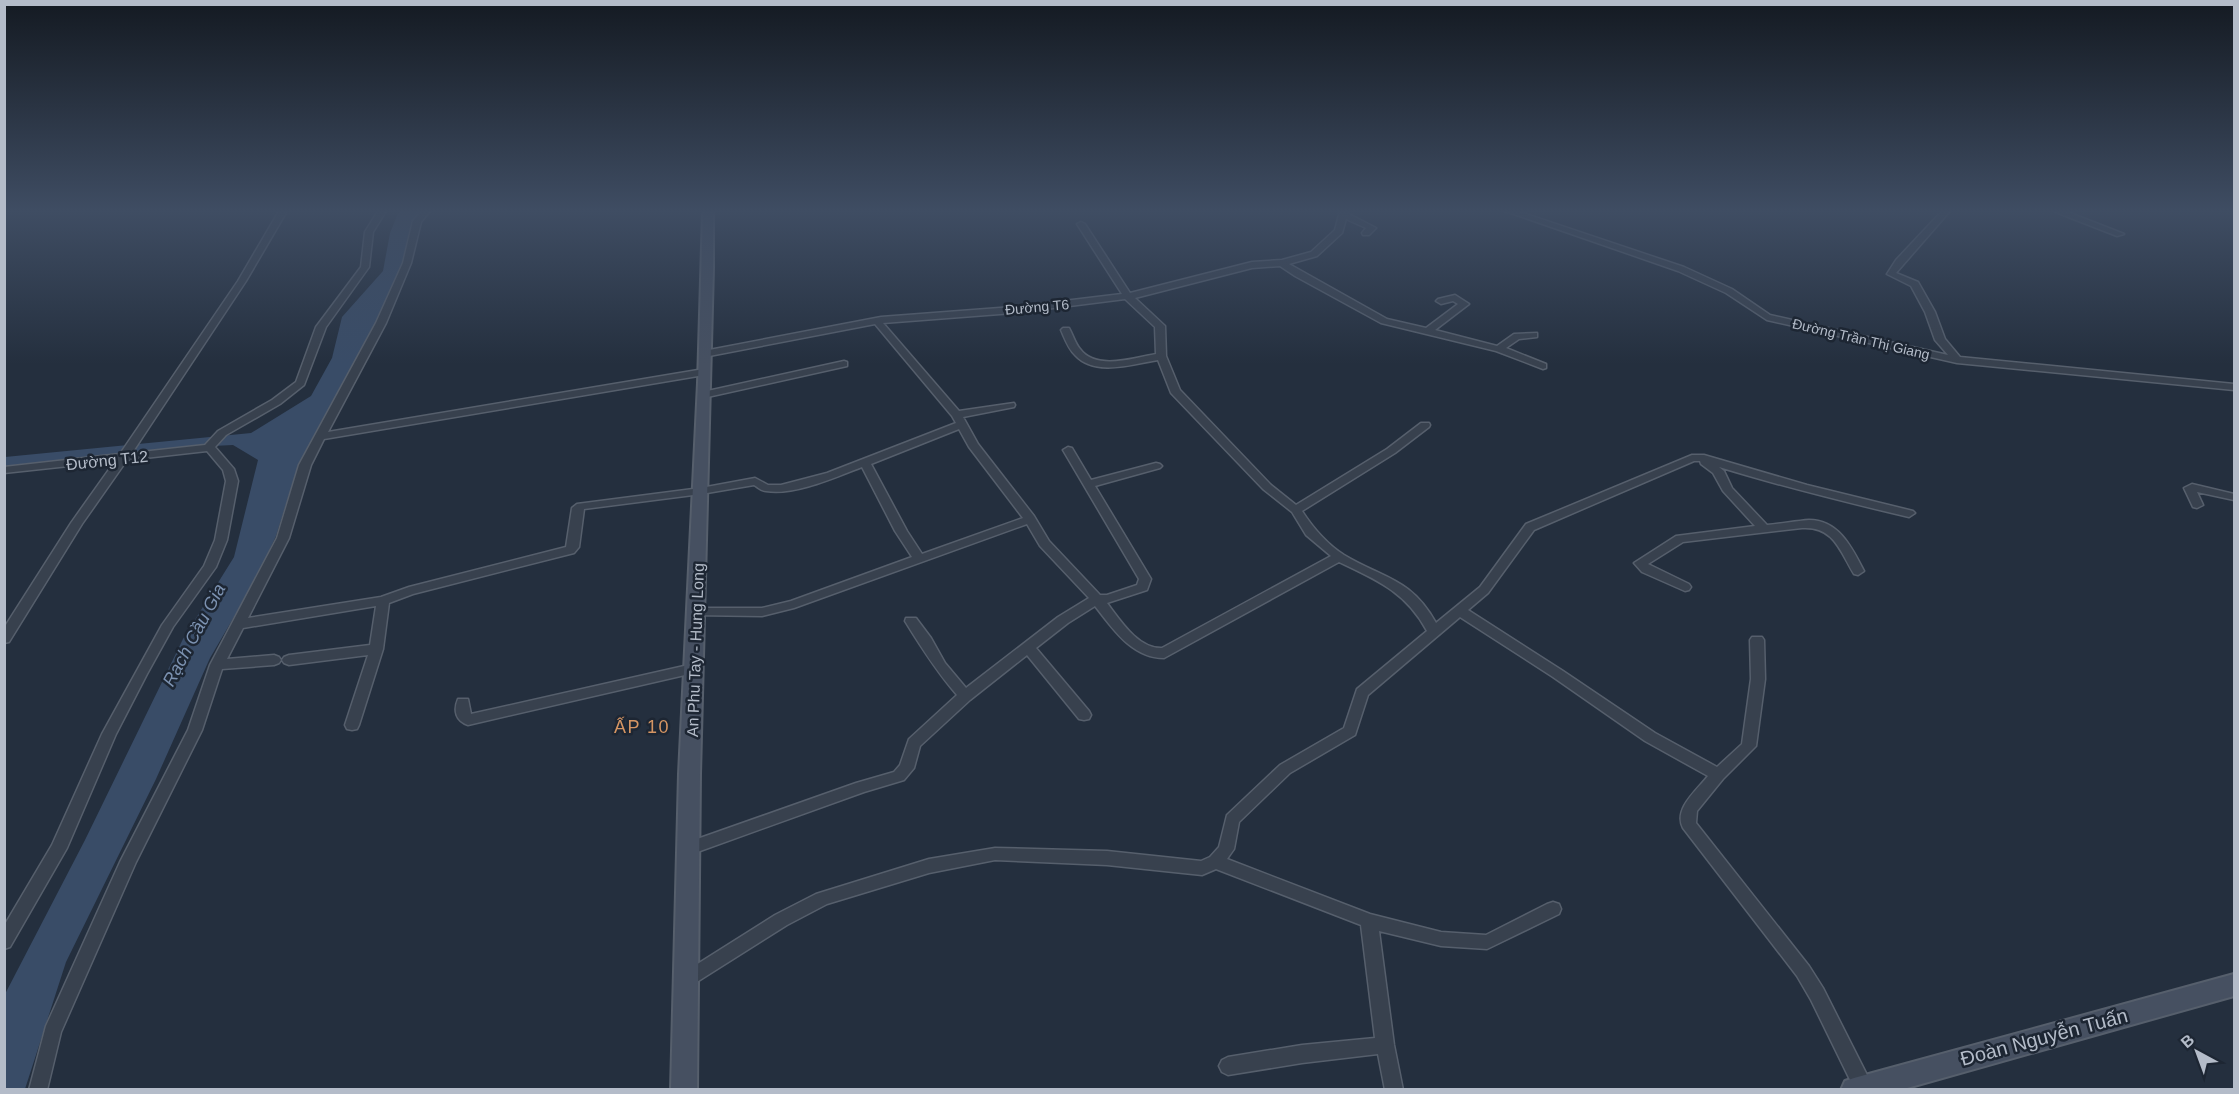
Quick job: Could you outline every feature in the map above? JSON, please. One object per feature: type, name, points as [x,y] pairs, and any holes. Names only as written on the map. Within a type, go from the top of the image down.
[{"type":"street","points":[[4,639],[77,523],[136,440],[253,262]]},
{"type":"street","points":[[4,942],[59,848],[109,734],[140,674],[168,625],[210,567],[221,540],[232,481],[228,469],[209,448],[222,433],[276,402],[300,383],[321,327],[366,262]]},
{"type":"street","points":[[38,1089],[52,1032],[128,862],[195,730],[217,665],[283,538],[305,465],[381,323],[407,262]]},
{"type":"street","name":"An Phu Tay - Hung Long","points":[[684,1089],[686,912],[707,262]]},
{"type":"street","points":[[1106,262],[1128,297],[1160,326],[1161,356],[1175,391],[1267,487],[1296,510],[1310,532],[1339,557],[1405,591],[1422,611],[1434,631]]},
{"type":"street","name":"Đường T6","points":[[321,436],[704,363],[877,321],[1012,310],[1128,297],[1252,265],[1285,262]]},
{"type":"street","name":"Đường Trần Thị Giang","points":[[1660,262],[1729,291],[1767,317],[1957,360],[2235,387]]},
{"type":"street","points":[[1898,262],[1891,270],[1891,274],[1915,284],[1930,312],[1940,340],[1957,360]]},
{"type":"street","points":[[1282,263],[1375,317],[1498,349],[1543,366]]},
{"type":"street","points":[[1428,331],[1464,304],[1455,298],[1441,301]]},
{"type":"street","points":[[877,321],[887,336],[960,419],[973,445],[1030,519],[1044,543],[1137,645],[1149,653],[1157,655],[1164,653],[1339,557]]},
{"type":"street","points":[[1066,330],[1081,357],[1092,364],[1104,365],[1161,356]]},
{"type":"street","points":[[1498,349],[1517,336],[1534,335]]},
{"type":"street","points":[[703,396],[844,364]]},
{"type":"street","points":[[239,624],[383,601],[409,591],[570,550],[573,547],[580,506],[701,491],[755,481],[766,488],[774,489],[866,464],[931,435],[960,419],[1010,405]]},
{"type":"street","points":[[1296,510],[1391,451],[1425,425]]},
{"type":"street","name":"Đường T12","points":[[4,470],[209,448]]},
{"type":"street","points":[[689,849],[861,787],[899,776],[907,768],[914,743],[965,696],[1028,647],[1096,599],[1132,592],[1143,587],[1144,579],[1068,450]]},
{"type":"street","points":[[1700,457],[1718,471],[1727,489],[1764,529]]},
{"type":"street","points":[[686,980],[781,920],[822,899],[929,866],[994,854],[1107,858],[1202,868],[1216,862],[1226,849],[1232,819],[1285,770],[1350,731],[1362,693],[1484,590],[1530,527],[1692,458],[1700,457],[1840,498],[1909,513]]},
{"type":"street","points":[[866,464],[901,531],[920,559]]},
{"type":"street","points":[[1088,484],[1156,466]]},
{"type":"street","points":[[2197,505],[2190,488],[2192,487],[2235,497]]},
{"type":"street","points":[[697,612],[762,612],[795,604],[1030,519]]},
{"type":"street","points":[[1685,587],[1646,569],[1640,563],[1680,539],[1818,524],[1829,530],[1840,541],[1858,571]]},
{"type":"street","points":[[352,725],[376,649],[383,601]]},
{"type":"street","points":[[1460,611],[1650,737],[1718,775]]},
{"type":"street","points":[[911,621],[940,666],[965,696]]},
{"type":"street","points":[[1757,640],[1758,679],[1749,746],[1718,775],[1690,809],[1687,813],[1688,824],[1803,971],[1817,994],[1861,1089]]},
{"type":"street","points":[[1028,647],[1083,714]]},
{"type":"street","points":[[289,660],[376,649]]},
{"type":"street","points":[[217,665],[274,660]]},
{"type":"street","points":[[463,703],[464,718],[468,720],[693,669]]},
{"type":"street","points":[[1216,862],[1369,921],[1441,939],[1487,942],[1553,909]]},
{"type":"street","points":[[1369,921],[1384,1045],[1395,1089]]},
{"type":"street","name":"Đoàn Nguyễn Tuấn","points":[[1861,1089],[2235,985]]},
{"type":"street","points":[[1228,1066],[1302,1054],[1384,1045]]},
{"type":"water","name":"Rạch Cầu Gia","points":[[385,262],[403,262],[389,298],[295,476],[276,536],[255,581],[210,658],[156,779],[66,962],[25,1089],[5,1089],[4,996],[85,840],[183,639],[234,557],[258,460],[233,445],[172,448],[5,466],[5,457],[251,433],[311,396],[332,358],[342,317],[383,271]]},
{"type":"district","name":"ẤP 10","points":[[642,727]]}]
